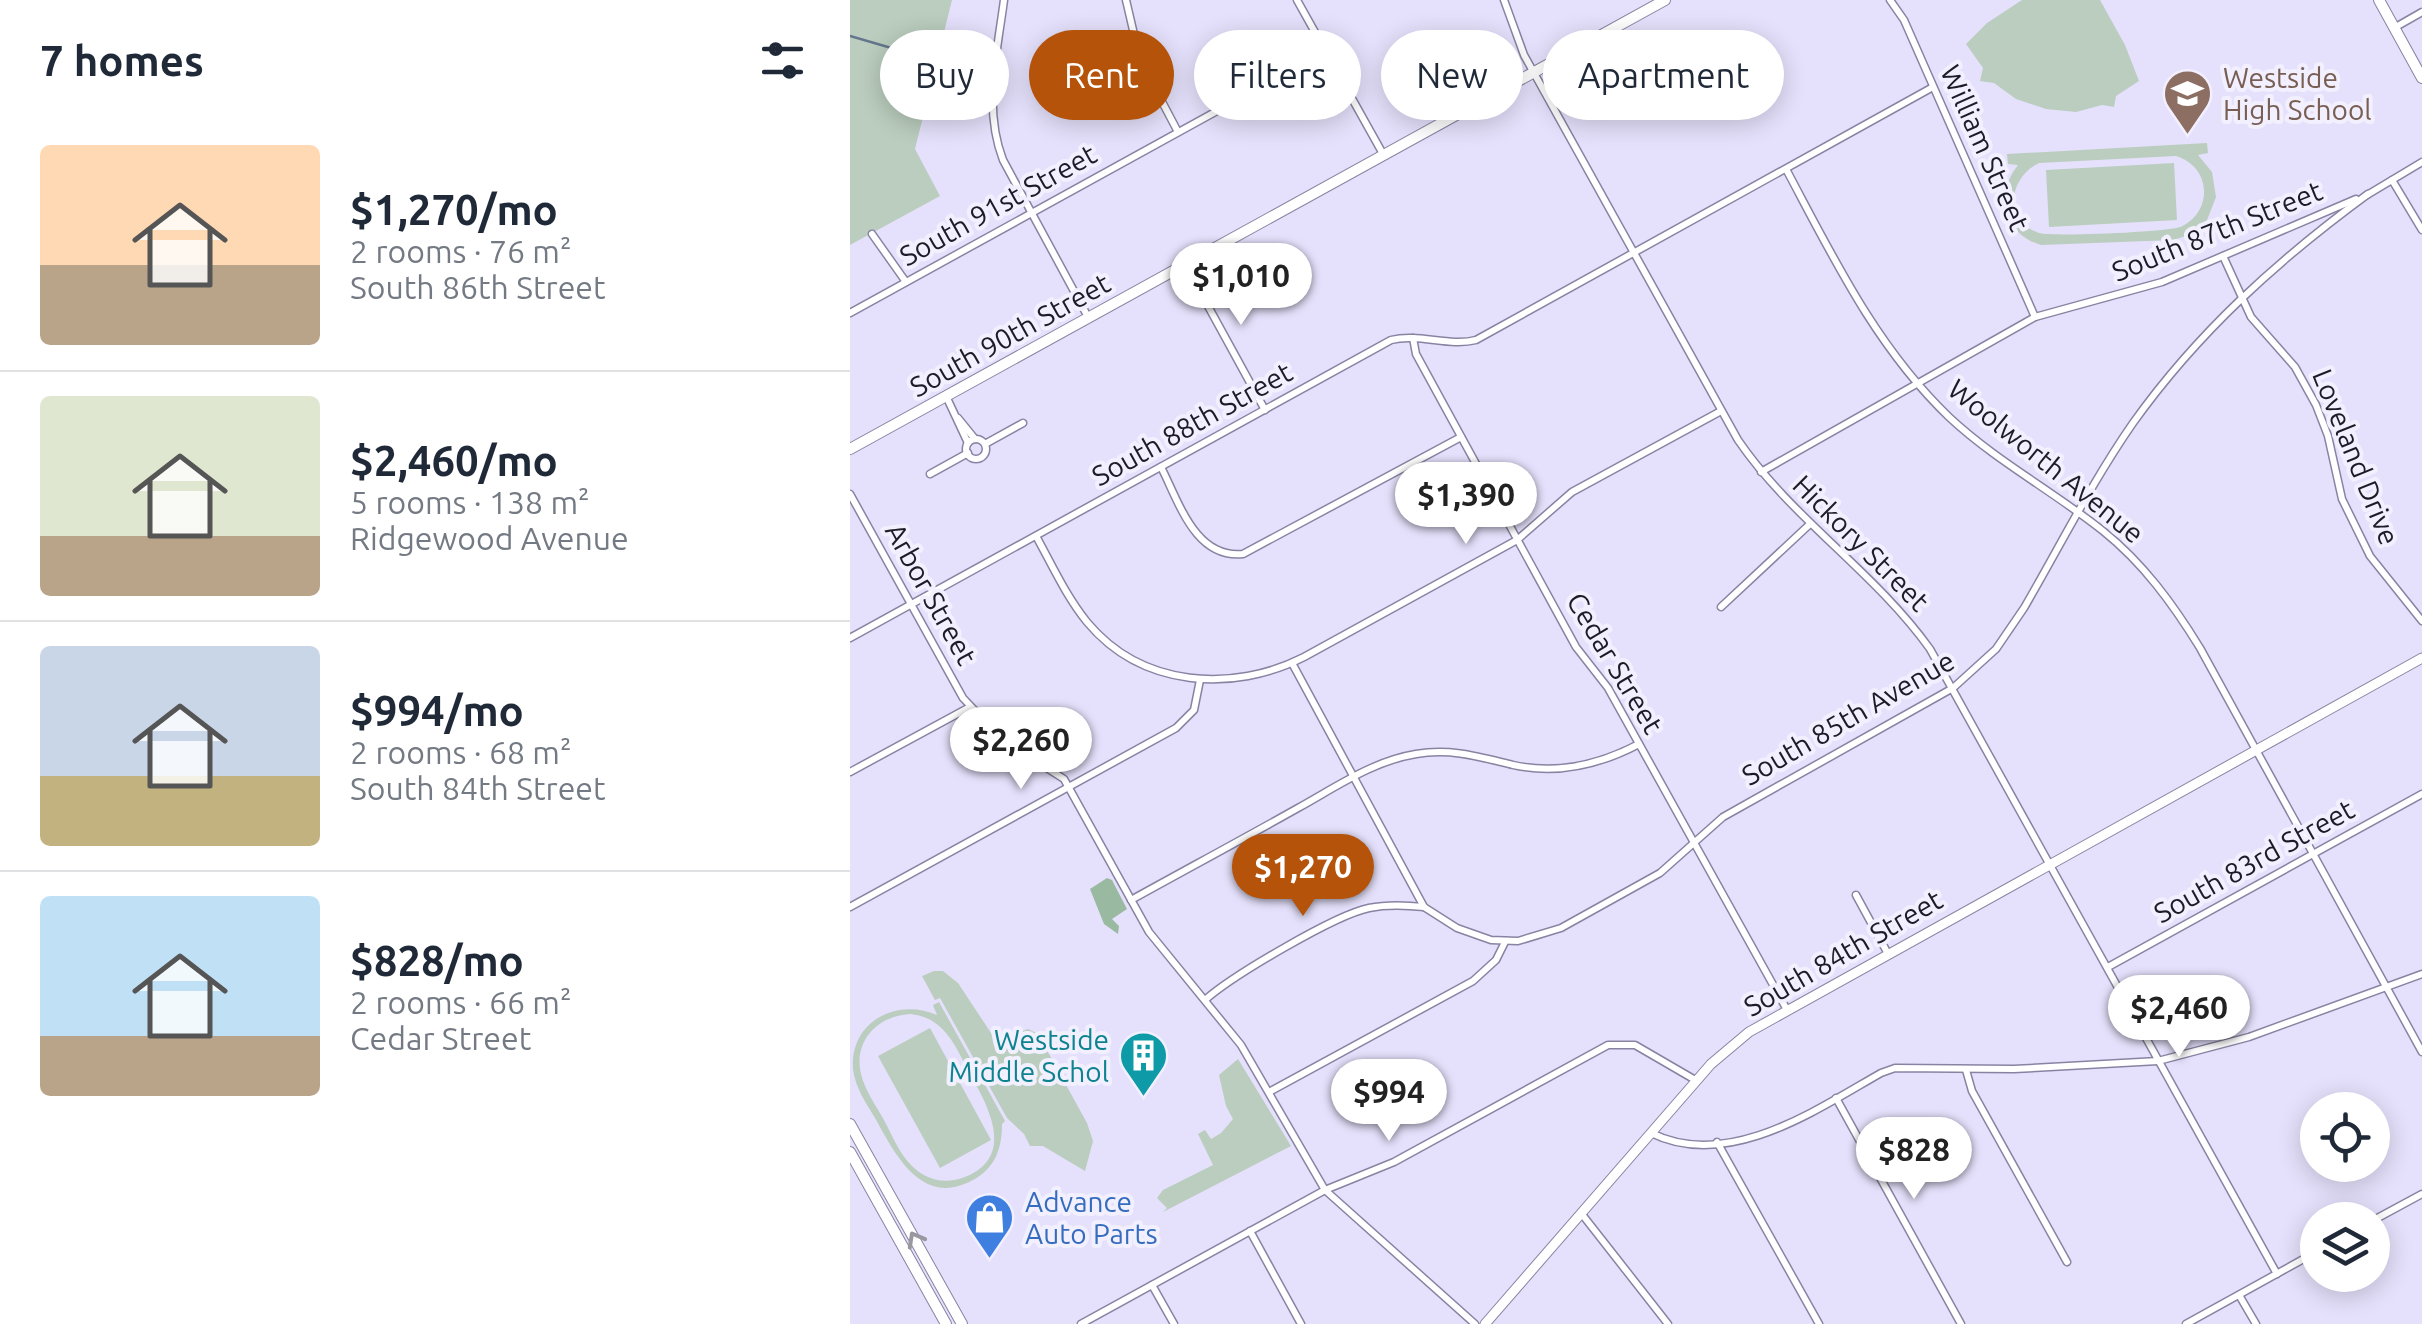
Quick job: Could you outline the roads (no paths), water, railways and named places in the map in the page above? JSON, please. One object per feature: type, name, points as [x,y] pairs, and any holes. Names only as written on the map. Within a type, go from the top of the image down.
[{"type":"main road","name":"South 90th Street","points":[[850,449],[1665,0]]},
{"type":"main road","points":[[2378,0],[2422,78]]},
{"type":"main road","name":"South 84th Street","points":[[1485,1324],[1735,1042],[1786,1008],[2422,658]]},
{"type":"main road","points":[[850,1124],[962,1324]]},
{"type":"main road","points":[[850,1152],[946,1324]]},
{"type":"street","points":[[1004,0],[992,120],[1003,160],[1088,318]]},
{"type":"street","points":[[1126,0],[1140,60],[1178,132]]},
{"type":"street","points":[[1297,0],[1314,30]]},
{"type":"street","name":"Hickory Street","points":[[1504,0],[1533,72],[1721,411],[1760,472],[1906,618],[1930,649],[2277,1274]]},
{"type":"street","name":"William Street","points":[[1890,0],[1904,20],[2035,317]]},
{"type":"street","points":[[2394,28],[2422,12]]},
{"type":"street","name":"South 88th Street","points":[[850,638],[1392,340],[1476,340],[1933,87]]},
{"type":"street","points":[[1361,114],[1384,155]]},
{"type":"street","name":"South 91st Street","points":[[850,312],[1200,120]]},
{"type":"street","name":"South 87th Street","points":[[1760,472],[2035,317],[2162,282],[2368,194],[2422,162]]},
{"type":"street","name":"Woolworth Avenue","points":[[1786,169],[1868,319],[1918,384],[1976,440],[2126,551],[2169,600],[2200,648],[2422,1052]]},
{"type":"street","points":[[2392,180],[2422,230]]},
{"type":"street","name":"South 85th Avenue","points":[[1505,942],[1561,928],[1660,873],[1723,817],[1952,688],[1982,664],[2008,633],[2146,406],[2193,347],[2286,257],[2368,194]]},
{"type":"street","points":[[872,234],[906,282]]},
{"type":"street","name":"Loveland Drive","points":[[2223,256],[2251,317],[2294,367],[2316,404],[2328,436],[2342,498],[2370,556],[2422,620]]},
{"type":"street","points":[[1186,264],[1265,410]]},
{"type":"street","name":"Cedar Street","points":[[1413,338],[1416,354],[1576,646],[1608,688],[1786,1008]]},
{"type":"street","points":[[946,396],[974,458],[986,451],[985,444]]},
{"type":"street","points":[[1036,536],[1073,603],[1103,638],[1150,667],[1200,680],[1246,678],[1292,663],[1517,540],[1572,492],[1721,411]]},
{"type":"street","points":[[930,474],[970,445],[985,444],[1022,423]]},
{"type":"street","points":[[1161,467],[1196,533],[1219,552],[1234,555],[1251,552],[1460,437]]},
{"type":"street","name":"Arbor Street","points":[[850,494],[970,707],[1003,740],[1059,774],[1069,786],[1161,950],[1241,1045],[1325,1190],[1475,1324]]},
{"type":"street","points":[[1721,607],[1810,524]]},
{"type":"street","points":[[1292,663],[1424,907]]},
{"type":"street","points":[[850,907],[1184,723],[1196,705],[1200,680]]},
{"type":"street","points":[[850,772],[970,707]]},
{"type":"street","points":[[1130,900],[1355,776],[1395,759],[1438,752],[1470,754],[1530,768],[1570,768],[1604,761],[1638,744]]},
{"type":"street","name":"South 83rd Street","points":[[2108,967],[2422,794]]},
{"type":"street","points":[[1856,895],[1887,952]]},
{"type":"street","points":[[1205,1000],[1234,978],[1351,914],[1386,905],[1424,907],[1470,934],[1505,942],[1496,960],[1473,981],[1270,1092]]},
{"type":"street","points":[[1651,1134],[1675,1144],[1717,1142],[1772,1132],[1895,1068],[1966,1070],[2158,1060],[2250,1037],[2422,974]]},
{"type":"street","points":[[1081,1324],[1325,1190],[1394,1162],[1608,1045],[1635,1045],[1697,1081]]},
{"type":"street","points":[[1966,1070],[1972,1091],[2067,1262]]},
{"type":"street","points":[[1836,1098],[1961,1324]]},
{"type":"street","points":[[1717,1142],[1819,1324]]},
{"type":"street","points":[[2390,1211],[2422,1194]]},
{"type":"street","points":[[1581,1214],[1668,1324]]},
{"type":"street","points":[[1250,1231],[1301,1324]]},
{"type":"street","points":[[2186,1324],[2300,1261]]},
{"type":"street","points":[[1152,1285],[1174,1324]]},
{"type":"street","points":[[2239,1294],[2256,1324]]},
{"type":"waterway","points":[[850,36],[880,45]]},
{"type":"place","name":"Westside High School","points":[[2188,136]]},
{"type":"place","name":"Westside Middle Schol","points":[[1144,1098]]},
{"type":"place","name":"Advance Auto Parts","points":[[990,1260]]}]
